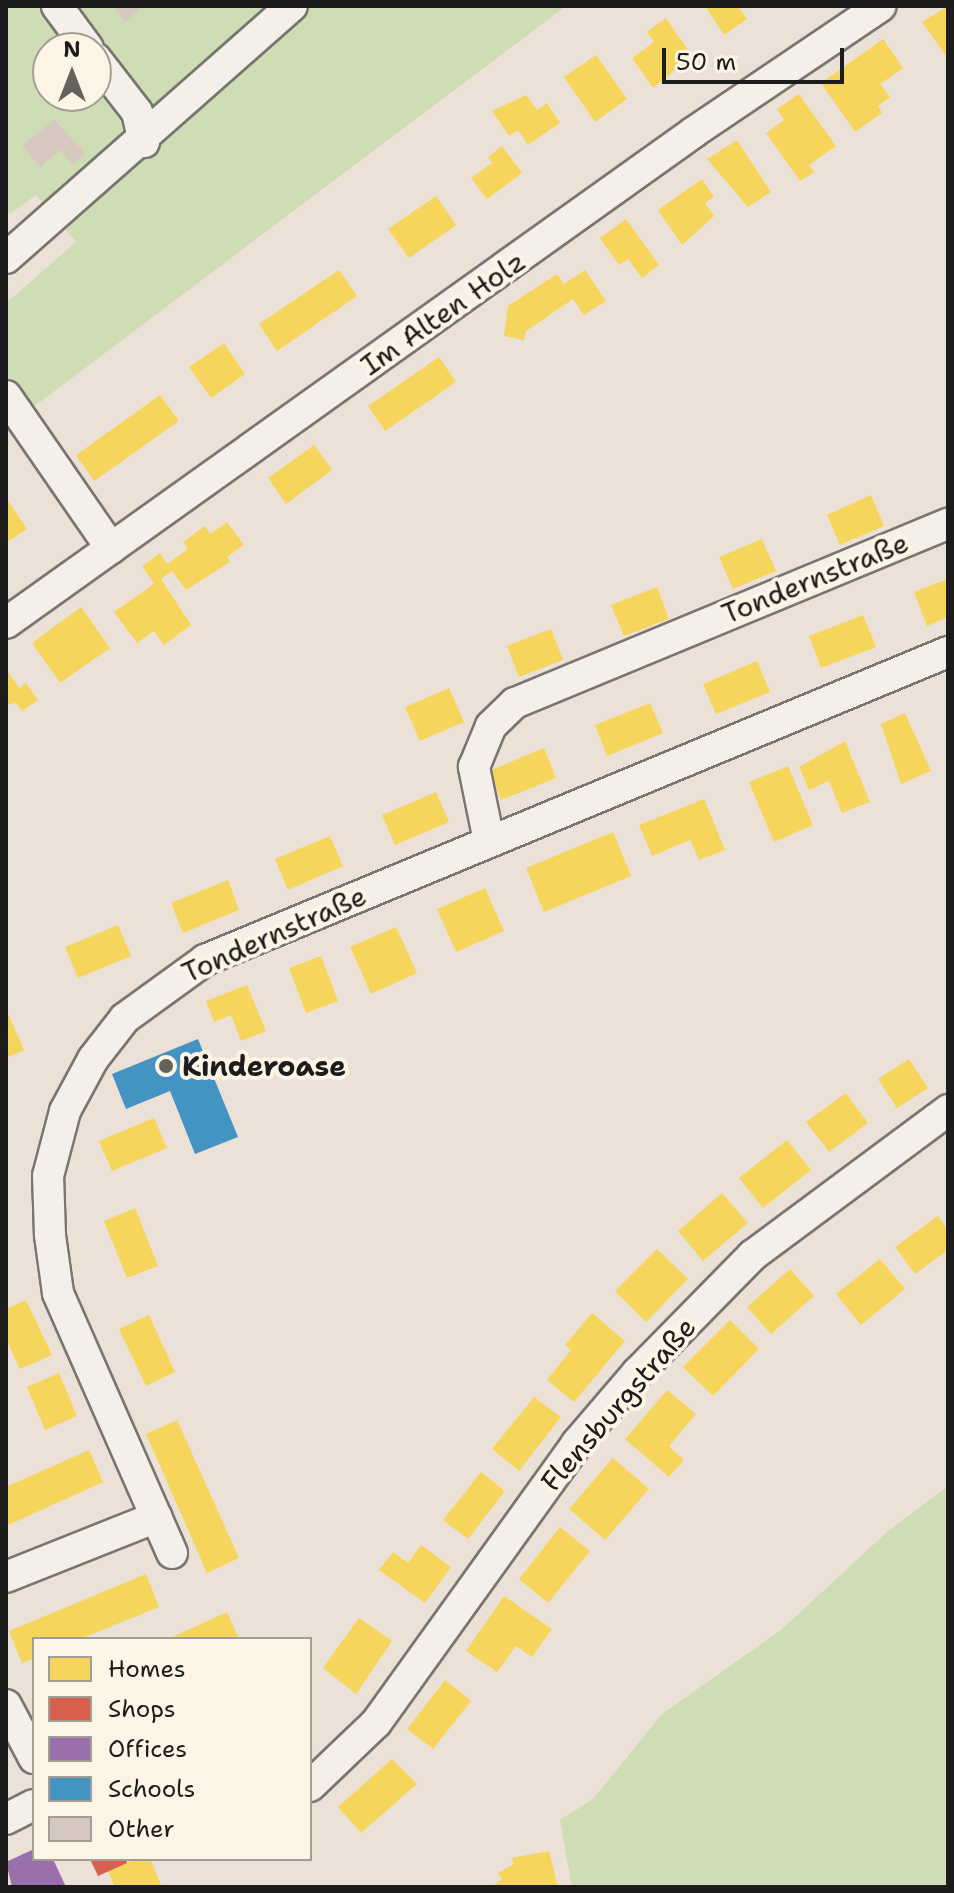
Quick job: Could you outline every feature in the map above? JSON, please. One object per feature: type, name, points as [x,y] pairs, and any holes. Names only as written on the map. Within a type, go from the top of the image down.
[{"type":"street","points":[[57,6],[76,32]]},
{"type":"street","points":[[6,258],[144,142],[292,6]]},
{"type":"street","name":"Im Alten Holz","points":[[6,623],[694,132],[881,6]]},
{"type":"street","points":[[112,80],[137,112],[144,142]]},
{"type":"street","points":[[6,396],[111,548]]},
{"type":"street","name":"Tondernstraße","points":[[489,841],[474,767],[491,726],[515,703],[948,524]]},
{"type":"street","name":"Tondernstraße","points":[[172,1553],[58,1293],[48,1176],[65,1111],[93,1059],[125,1018],[177,975],[489,841],[948,652]]},
{"type":"street","name":"Flensburgstraße","points":[[312,1784],[376,1723],[577,1443],[637,1373],[753,1255],[948,1110]]},
{"type":"street","points":[[6,1577],[157,1517]]},
{"type":"street","points":[[6,1705],[32,1754]]},
{"type":"street","points":[[6,1819],[32,1806]]},
{"type":"green space","points":[[6,6],[566,6],[28,411],[6,381],[6,303],[76,242],[36,195],[10,214],[6,210]]},
{"type":"green space","points":[[948,1486],[948,1887],[572,1887],[560,1820],[593,1799],[662,1714],[781,1630],[887,1532]]},
{"type":"building: Homes","points":[[705,6],[738,6],[747,19],[724,35]]},
{"type":"building: Homes","points":[[948,6],[948,59],[922,22]]},
{"type":"building: Homes","points":[[666,18],[692,56],[653,88],[632,58],[654,42],[647,32]]},
{"type":"building: Homes","points":[[883,39],[903,68],[880,84],[890,97],[878,106],[882,113],[855,132],[821,83]]},
{"type":"building: Homes","points":[[596,55],[627,99],[595,122],[564,77]]},
{"type":"building: Homes","points":[[799,94],[836,146],[809,165],[814,172],[800,181],[766,133],[784,120],[777,109]]},
{"type":"building: Homes","points":[[526,95],[537,110],[547,103],[560,123],[528,145],[518,130],[509,136],[492,111]]},
{"type":"building: Homes","points":[[737,140],[771,192],[748,207],[707,159]]},
{"type":"building: Homes","points":[[502,146],[522,173],[487,199],[471,178],[492,163],[488,157]]},
{"type":"building: Homes","points":[[702,179],[714,197],[705,203],[714,216],[682,245],[658,210]]},
{"type":"building: Homes","points":[[436,196],[456,225],[409,258],[388,229]]},
{"type":"building: Homes","points":[[626,219],[659,265],[642,278],[628,259],[619,265],[600,238]]},
{"type":"building: Homes","points":[[339,270],[357,296],[277,351],[259,324]]},
{"type":"building: Homes","points":[[585,270],[606,301],[584,315],[573,299],[526,331],[524,340],[504,336],[508,306],[557,274],[564,284]]},
{"type":"building: Homes","points":[[224,343],[245,374],[211,398],[189,367]]},
{"type":"building: Homes","points":[[439,357],[456,382],[385,431],[368,406]]},
{"type":"building: Homes","points":[[160,395],[179,421],[94,481],[76,455]]},
{"type":"building: Homes","points":[[314,445],[332,470],[286,504],[268,478]]},
{"type":"building: Homes","points":[[871,495],[884,526],[840,545],[827,515]]},
{"type":"building: Homes","points":[[6,498],[27,529],[6,543]]},
{"type":"building: Homes","points":[[227,522],[244,545],[227,557],[230,562],[186,590],[172,571],[161,579],[191,625],[164,645],[154,631],[137,643],[114,612],[154,584],[142,566],[160,553],[167,564],[188,549],[183,542],[205,526],[210,534]]},
{"type":"building: Homes","points":[[762,539],[776,571],[733,589],[719,557]]},
{"type":"building: Homes","points":[[948,579],[948,617],[927,626],[914,592]]},
{"type":"building: Homes","points":[[657,587],[669,619],[624,636],[611,605]]},
{"type":"building: Homes","points":[[81,607],[110,648],[60,683],[32,643]]},
{"type":"building: Homes","points":[[863,615],[876,647],[821,668],[809,636]]},
{"type":"building: Homes","points":[[551,629],[563,660],[519,677],[507,646]]},
{"type":"building: Homes","points":[[757,661],[770,692],[716,714],[703,684]]},
{"type":"building: Homes","points":[[6,669],[19,688],[26,683],[38,700],[22,711],[16,703],[6,705]]},
{"type":"building: Homes","points":[[449,688],[464,722],[420,741],[405,707]]},
{"type":"building: Homes","points":[[650,703],[663,733],[607,756],[595,725]]},
{"type":"building: Homes","points":[[905,713],[931,771],[901,784],[881,724]]},
{"type":"building: Homes","points":[[845,741],[870,802],[842,813],[829,781],[809,790],[799,767]]},
{"type":"building: Homes","points":[[544,748],[556,778],[501,800],[489,771]]},
{"type":"building: Homes","points":[[788,766],[813,825],[774,842],[749,782]]},
{"type":"building: Homes","points":[[436,792],[449,822],[395,845],[382,815]]},
{"type":"building: Homes","points":[[704,799],[725,850],[699,860],[690,840],[652,856],[639,825]]},
{"type":"building: Homes","points":[[613,832],[631,876],[544,912],[526,868]]},
{"type":"building: Homes","points":[[330,836],[343,866],[288,890],[275,859]]},
{"type":"building: Homes","points":[[228,880],[239,910],[183,933],[171,903]]},
{"type":"building: Homes","points":[[485,888],[504,931],[456,952],[437,909]]},
{"type":"building: Homes","points":[[118,925],[131,956],[78,978],[65,947]]},
{"type":"building: Homes","points":[[396,927],[417,973],[371,994],[350,947]]},
{"type":"building: Homes","points":[[321,956],[338,1001],[306,1013],[289,968]]},
{"type":"building: Homes","points":[[247,985],[266,1031],[241,1041],[231,1015],[214,1022],[206,1001]]},
{"type":"building: Homes","points":[[6,1009],[24,1050],[6,1058]]},
{"type":"building: Homes","points":[[909,1059],[928,1088],[897,1108],[878,1079]]},
{"type":"building: Homes","points":[[846,1093],[868,1123],[829,1152],[806,1122]]},
{"type":"building: Homes","points":[[154,1118],[167,1148],[112,1171],[99,1141]]},
{"type":"building: Homes","points":[[787,1140],[811,1170],[763,1208],[739,1178]]},
{"type":"building: Homes","points":[[722,1193],[748,1223],[703,1261],[678,1231]]},
{"type":"building: Homes","points":[[135,1208],[158,1266],[127,1278],[104,1221]]},
{"type":"building: Homes","points":[[938,1216],[948,1230],[948,1250],[915,1274],[895,1247]]},
{"type":"building: Homes","points":[[657,1249],[688,1279],[646,1322],[615,1291]]},
{"type":"building: Homes","points":[[880,1259],[905,1289],[861,1325],[836,1294]]},
{"type":"building: Homes","points":[[790,1269],[814,1296],[771,1334],[747,1307]]},
{"type":"building: Homes","points":[[26,1300],[52,1355],[20,1369],[6,1339],[6,1309]]},
{"type":"building: Homes","points":[[592,1313],[625,1341],[574,1402],[547,1380],[571,1350],[565,1345]]},
{"type":"building: Homes","points":[[149,1315],[175,1372],[146,1386],[119,1329]]},
{"type":"building: Homes","points":[[730,1320],[759,1349],[713,1396],[683,1367]]},
{"type":"building: Homes","points":[[59,1373],[77,1416],[45,1430],[27,1387]]},
{"type":"building: Homes","points":[[667,1390],[696,1414],[669,1446],[684,1460],[669,1477],[625,1439]]},
{"type":"building: Homes","points":[[534,1397],[561,1417],[519,1471],[492,1449]]},
{"type":"building: Homes","points":[[177,1420],[239,1558],[207,1573],[146,1434]]},
{"type":"building: Homes","points":[[89,1450],[103,1482],[6,1526],[6,1487]]},
{"type":"building: Homes","points":[[613,1458],[649,1489],[605,1540],[569,1509]]},
{"type":"building: Homes","points":[[481,1472],[505,1491],[468,1539],[443,1520]]},
{"type":"building: Homes","points":[[560,1527],[590,1551],[548,1603],[519,1579]]},
{"type":"building: Homes","points":[[421,1545],[451,1567],[425,1603],[379,1570],[393,1552],[408,1563]]},
{"type":"building: Homes","points":[[146,1574],[159,1607],[85,1637],[32,1637],[32,1659],[22,1663],[9,1631]]},
{"type":"building: Homes","points":[[504,1596],[552,1629],[532,1657],[516,1646],[497,1672],[466,1651]]},
{"type":"building: Homes","points":[[227,1612],[238,1637],[172,1637]]},
{"type":"building: Homes","points":[[359,1618],[392,1641],[356,1694],[323,1668]]},
{"type":"building: Homes","points":[[445,1680],[471,1701],[433,1749],[407,1729]]},
{"type":"building: Homes","points":[[392,1759],[417,1784],[361,1833],[338,1807]]},
{"type":"building: Homes","points":[[549,1851],[558,1887],[492,1887],[502,1879],[498,1873],[514,1864],[511,1858]]},
{"type":"building: Homes","points":[[131,1861],[151,1861],[161,1885],[115,1887],[108,1871]]},
{"type":"building: Shops","points":[[91,1861],[126,1861],[127,1863],[98,1876]]},
{"type":"building: Offices","points":[[32,1850],[32,1861],[54,1861],[66,1887],[12,1887],[6,1862]]},
{"type":"building: Schools","points":[[198,1039],[238,1137],[195,1154],[170,1091],[126,1109],[112,1074]]},
{"type":"building: Other","points":[[113,6],[137,6],[140,10],[125,22]]},
{"type":"building: Other","points":[[54,119],[85,153],[73,165],[60,150],[40,167],[22,146]]},
{"type":"place","name":"Kinderoase","points":[[166,1066]]}]
